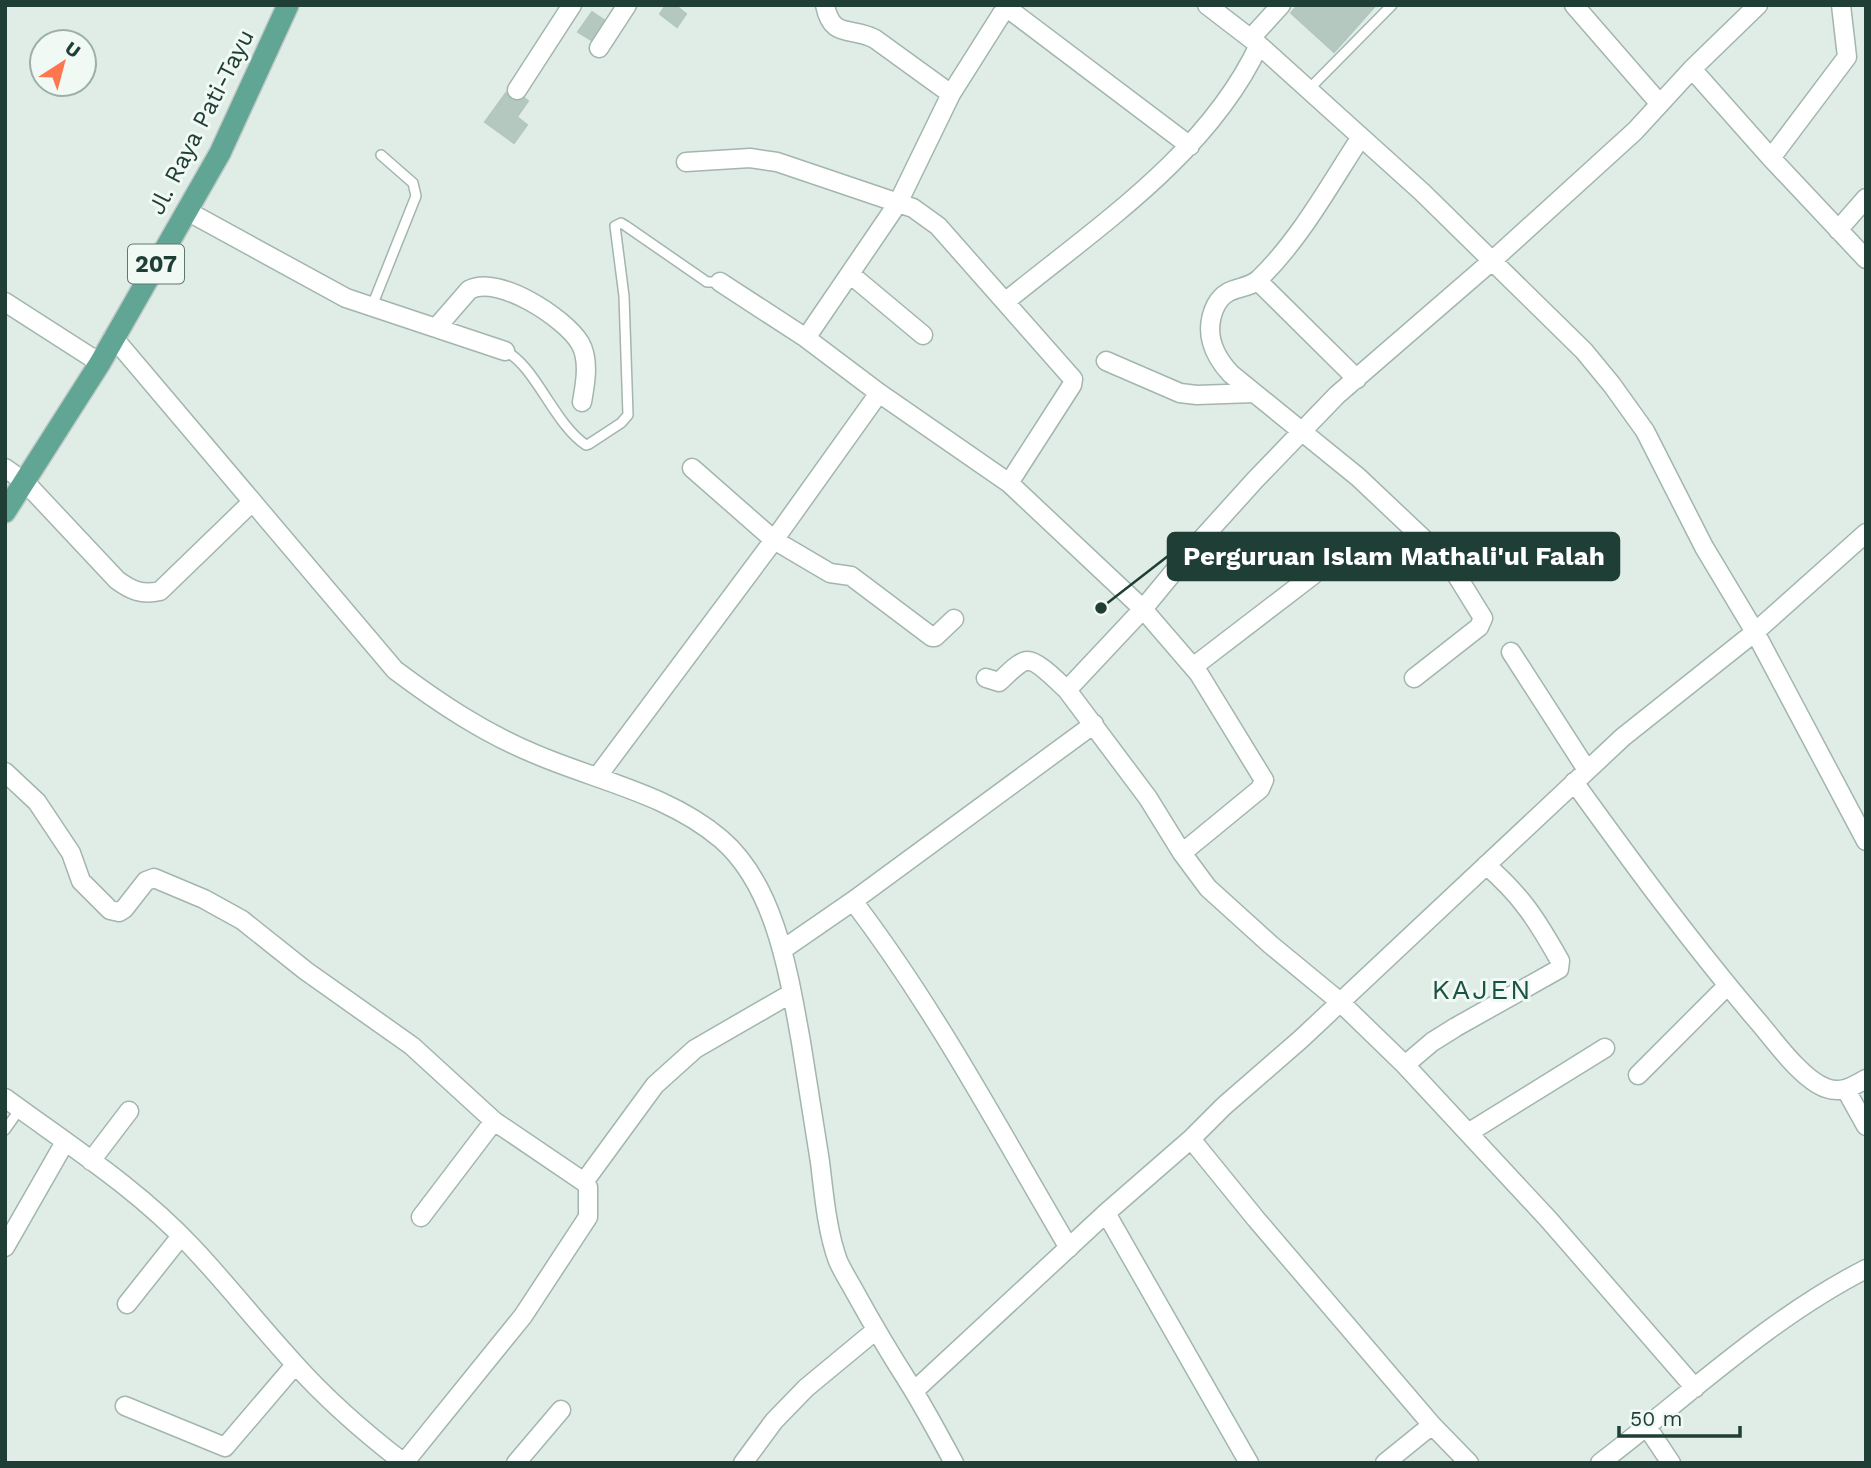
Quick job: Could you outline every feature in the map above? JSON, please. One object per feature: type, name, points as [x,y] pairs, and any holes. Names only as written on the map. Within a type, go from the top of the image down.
[{"type":"main road","name":"Jl. Raya Pati-Tayu","points":[[5,512],[100,363],[220,153],[288,5]]},
{"type":"street","points":[[517,90],[572,5]]},
{"type":"street","points":[[825,5],[827,17],[835,27],[875,38],[951,94]]},
{"type":"street","points":[[1207,5],[1255,42],[1308,89],[1493,260],[1584,351],[1625,403],[1645,431],[1704,547],[1755,632],[1866,841]]},
{"type":"street","points":[[1005,302],[1156,178],[1190,146],[1239,83],[1255,42],[1281,5]]},
{"type":"street","points":[[1574,5],[1660,104]]},
{"type":"street","points":[[1067,690],[1143,609],[1190,552],[1337,395],[1493,260],[1635,131],[1692,69],[1758,5]]},
{"type":"street","points":[[1771,158],[1844,64],[1847,57],[1841,5]]},
{"type":"street","points":[[599,48],[623,6]]},
{"type":"street","points":[[806,338],[898,202],[951,94],[1006,6],[1190,146]]},
{"type":"street","points":[[1692,69],[1866,259]]},
{"type":"street","points":[[1361,137],[1294,238],[1258,281],[1229,290],[1222,296],[1211,317],[1210,329],[1215,354],[1231,374],[1358,477],[1449,563],[1483,618],[1479,627],[1414,678]]},
{"type":"street","points":[[686,162],[750,158],[777,162],[898,202],[913,208],[938,226],[1072,376],[1073,382],[1009,483]]},
{"type":"street","points":[[1838,230],[1866,198]]},
{"type":"street","points":[[187,211],[346,298],[505,351]]},
{"type":"street","points":[[850,274],[923,335]]},
{"type":"street","points":[[1258,281],[1357,379]]},
{"type":"street","points":[[720,282],[806,338],[879,393],[1009,483],[1143,609],[1193,667],[1264,780],[1260,789],[1182,853]]},
{"type":"street","points":[[436,328],[474,287],[494,286],[522,297],[559,322],[580,344],[585,366],[582,402]]},
{"type":"street","points":[[5,302],[100,363]]},
{"type":"street","points":[[113,337],[395,670],[438,702],[493,736],[660,801],[694,819],[724,841],[749,872],[767,906],[782,950],[792,993],[827,1211],[838,1261],[954,1463]]},
{"type":"street","points":[[1106,361],[1180,393],[1254,393]]},
{"type":"street","points":[[597,777],[774,540],[879,393]]},
{"type":"street","points":[[5,468],[25,482],[117,580],[130,590],[146,594],[160,591],[252,502]]},
{"type":"street","points":[[692,468],[774,540],[830,573],[851,576],[932,636],[954,619]]},
{"type":"street","points":[[914,1391],[1106,1213],[1301,1038],[1623,737],[1755,632],[1866,533]]},
{"type":"street","points":[[1193,667],[1313,575],[1318,564],[1315,543]]},
{"type":"street","points":[[1511,652],[1580,776],[1667,909],[1727,986],[1808,1077],[1826,1088],[1846,1090],[1866,1079]]},
{"type":"street","points":[[986,678],[999,682],[1023,662],[1031,661],[1067,690],[1148,798],[1182,853],[1208,888],[1339,1002],[1405,1065],[1611,1290],[1695,1388]]},
{"type":"street","points":[[782,950],[1094,724]]},
{"type":"street","points":[[5,772],[37,802],[71,853],[81,881],[110,909],[119,912],[124,909],[146,881],[154,878],[204,899],[242,920],[306,971],[412,1046],[494,1121],[584,1182],[590,1193],[587,1217],[523,1316],[404,1463],[370,1436],[295,1365],[181,1236],[91,1161],[5,1098]]},
{"type":"street","points":[[1405,1065],[1456,1027],[1559,969],[1560,961],[1530,909],[1510,886],[1486,865]]},
{"type":"street","points":[[853,901],[892,953],[937,1023],[1069,1248]]},
{"type":"street","points":[[1638,1075],[1727,986]]},
{"type":"street","points":[[584,1182],[655,1085],[695,1049],[792,993]]},
{"type":"street","points":[[1468,1133],[1605,1048]]},
{"type":"street","points":[[1846,1090],[1866,1126]]},
{"type":"street","points":[[91,1161],[129,1111]]},
{"type":"street","points":[[421,1217],[494,1121]]},
{"type":"street","points":[[1191,1139],[1432,1425],[1469,1463]]},
{"type":"street","points":[[5,1247],[65,1142]]},
{"type":"street","points":[[1106,1213],[1249,1463]]},
{"type":"street","points":[[127,1304],[181,1236]]},
{"type":"street","points":[[1600,1463],[1793,1312],[1829,1288],[1866,1269]]},
{"type":"street","points":[[743,1463],[774,1421],[798,1396],[876,1330]]},
{"type":"street","points":[[125,1406],[225,1447],[295,1365]]},
{"type":"street","points":[[516,1463],[561,1410]]},
{"type":"street","points":[[1385,1463],[1432,1425]]},
{"type":"street","points":[[1647,1427],[1671,1463]]},
{"type":"lane","points":[[1308,89],[1392,5]]},
{"type":"lane","points":[[372,306],[416,196],[413,183],[381,155]]},
{"type":"lane","points":[[505,351],[522,363],[545,399],[577,438],[589,444],[621,423],[628,415],[624,296],[615,226],[621,223],[626,226],[707,282],[720,282]]},
{"type":"lane","points":[[5,1130],[20,1109]]},
{"type":"building","points":[[666,5],[675,5],[686,14],[677,27],[660,14]]},
{"type":"building","points":[[1298,5],[1376,5],[1334,52],[1291,13]]},
{"type":"building","points":[[592,12],[604,20],[591,40],[578,32]]},
{"type":"building","points":[[506,93],[511,100],[524,98],[528,101],[517,117],[527,125],[514,143],[485,122]]},
{"type":"place","name":"Perguruan Islam Mathali'ul Falah","points":[[1101,608]]},
{"type":"district","name":"KAJEN","points":[[1482,989]]}]
